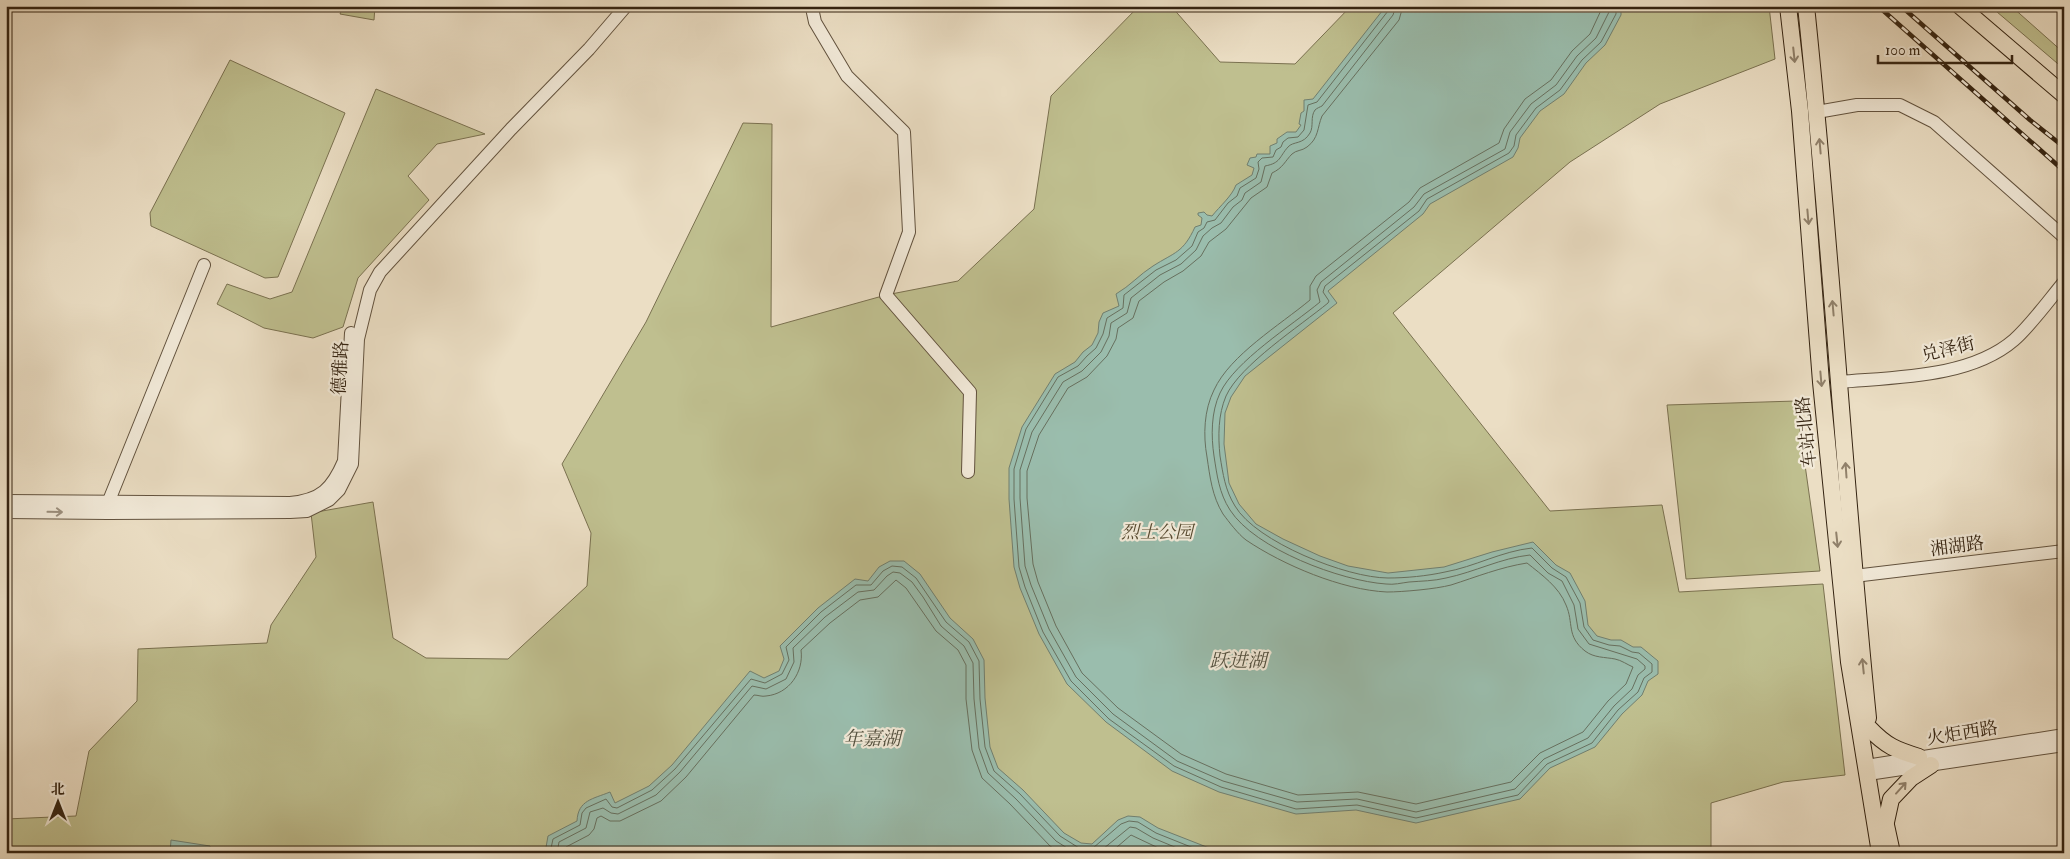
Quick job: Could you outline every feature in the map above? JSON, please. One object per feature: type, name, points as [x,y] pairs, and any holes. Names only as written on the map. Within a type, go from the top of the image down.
[{"type":"main road","name":"车站北路","points":[[1788,6],[1800,111],[1821,382],[1847,643],[1871,770],[1880,853]]},
{"type":"main road","name":"车站北路","points":[[1806,6],[1840,382],[1854,576],[1870,728],[1871,770],[1886,822],[1892,853]]},
{"type":"main road","points":[[1960,6],[2064,95]]},
{"type":"main road","points":[[1976,6],[2064,83]]},
{"type":"main road","points":[[1870,728],[1882,742],[1893,749],[1925,761],[1891,799],[1886,822]]},
{"type":"street","name":"德雅路","points":[[6,512],[306,502],[325,492],[336,479],[344,461],[349,338],[362,289],[375,266],[506,124],[584,46],[618,6]]},
{"type":"street","name":"德雅路","points":[[6,501],[108,508],[306,511],[328,500],[339,490],[352,464],[358,338],[370,290],[380,272],[511,129],[589,49],[626,6]]},
{"type":"street","points":[[809,6],[812,8],[815,22],[847,76],[904,132],[909,232],[886,295],[970,392],[968,472]]},
{"type":"street","points":[[1817,112],[1857,105],[1900,105],[1934,122],[2064,238]]},
{"type":"street","points":[[108,508],[204,265]]},
{"type":"street","name":"兑泽街","points":[[1840,382],[1936,373],[1984,359],[2014,340],[2064,282]]},
{"type":"street","name":"湘湖路","points":[[1854,576],[2064,551]]},
{"type":"street","name":"火炬西路","points":[[1871,770],[2064,735]]},
{"type":"street","name":"火炬西路","points":[[1925,761],[2064,745]]},
{"type":"green space","points":[[343,6],[375,6],[374,20],[340,14]]},
{"type":"green space","name":"烈士公园","points":[[1139,6],[1171,6],[1220,62],[1295,64],[1351,6],[1769,6],[1775,59],[1660,104],[1570,162],[1393,313],[1550,511],[1662,505],[1679,592],[1823,584],[1845,775],[1783,782],[1711,803],[1711,853],[6,853],[6,819],[76,816],[89,751],[137,701],[138,649],[267,643],[271,625],[316,557],[311,513],[373,502],[393,638],[426,658],[508,659],[587,586],[591,533],[562,464],[646,322],[743,123],[772,124],[771,327],[886,295],[958,281],[1034,209],[1051,96]]},
{"type":"green space","points":[[1990,6],[2011,6],[2064,53],[2064,69]]},
{"type":"green space","points":[[230,60],[345,113],[278,277],[265,278],[151,226],[150,213]]},
{"type":"green space","points":[[376,89],[485,134],[437,144],[408,176],[429,200],[358,278],[343,327],[313,338],[264,328],[217,304],[227,284],[270,299],[292,292]]},
{"type":"green space","points":[[1796,401],[1820,571],[1686,579],[1667,405]]},
{"type":"water","name":"跃进湖","points":[[1386,6],[1621,6],[1621,15],[1605,45],[1586,63],[1564,94],[1540,111],[1520,138],[1518,148],[1513,157],[1430,204],[1423,214],[1328,291],[1337,303],[1245,376],[1231,397],[1225,413],[1224,444],[1229,483],[1239,504],[1256,524],[1320,556],[1348,566],[1388,573],[1444,567],[1533,542],[1556,565],[1570,573],[1585,601],[1588,625],[1597,636],[1611,640],[1621,640],[1633,647],[1641,647],[1658,661],[1658,674],[1648,681],[1642,695],[1622,714],[1595,747],[1550,768],[1520,799],[1416,823],[1356,810],[1296,814],[1219,792],[1172,771],[1106,722],[1067,684],[1039,634],[1020,588],[1014,567],[1009,499],[1009,468],[1022,427],[1055,374],[1075,362],[1092,345],[1098,333],[1099,322],[1103,313],[1119,306],[1116,294],[1148,269],[1182,247],[1191,236],[1195,227],[1201,225],[1202,218],[1198,213],[1204,212],[1212,216],[1229,197],[1236,185],[1252,175],[1254,168],[1247,165],[1250,158],[1256,157],[1257,154],[1270,154],[1270,146],[1277,143],[1277,139],[1287,132],[1296,132],[1301,125],[1299,124],[1301,113],[1304,111],[1304,100],[1313,99]]},
{"type":"water","name":"年嘉湖","points":[[890,561],[904,561],[920,574],[950,618],[973,639],[984,660],[985,698],[990,747],[998,768],[1023,790],[1064,833],[1081,843],[1092,844],[1118,820],[1128,816],[1140,817],[1158,828],[1222,853],[545,853],[548,836],[577,821],[580,809],[587,801],[610,792],[615,803],[649,786],[672,765],[750,671],[764,678],[779,671],[784,659],[780,646],[818,608],[855,579],[868,581],[879,567]]},
{"type":"water","points":[[171,840],[210,846],[211,853],[170,853]]},
{"type":"railway","points":[[1878,6],[2064,171]]},
{"type":"railway","points":[[1901,6],[2030,120],[2064,147]]}]
